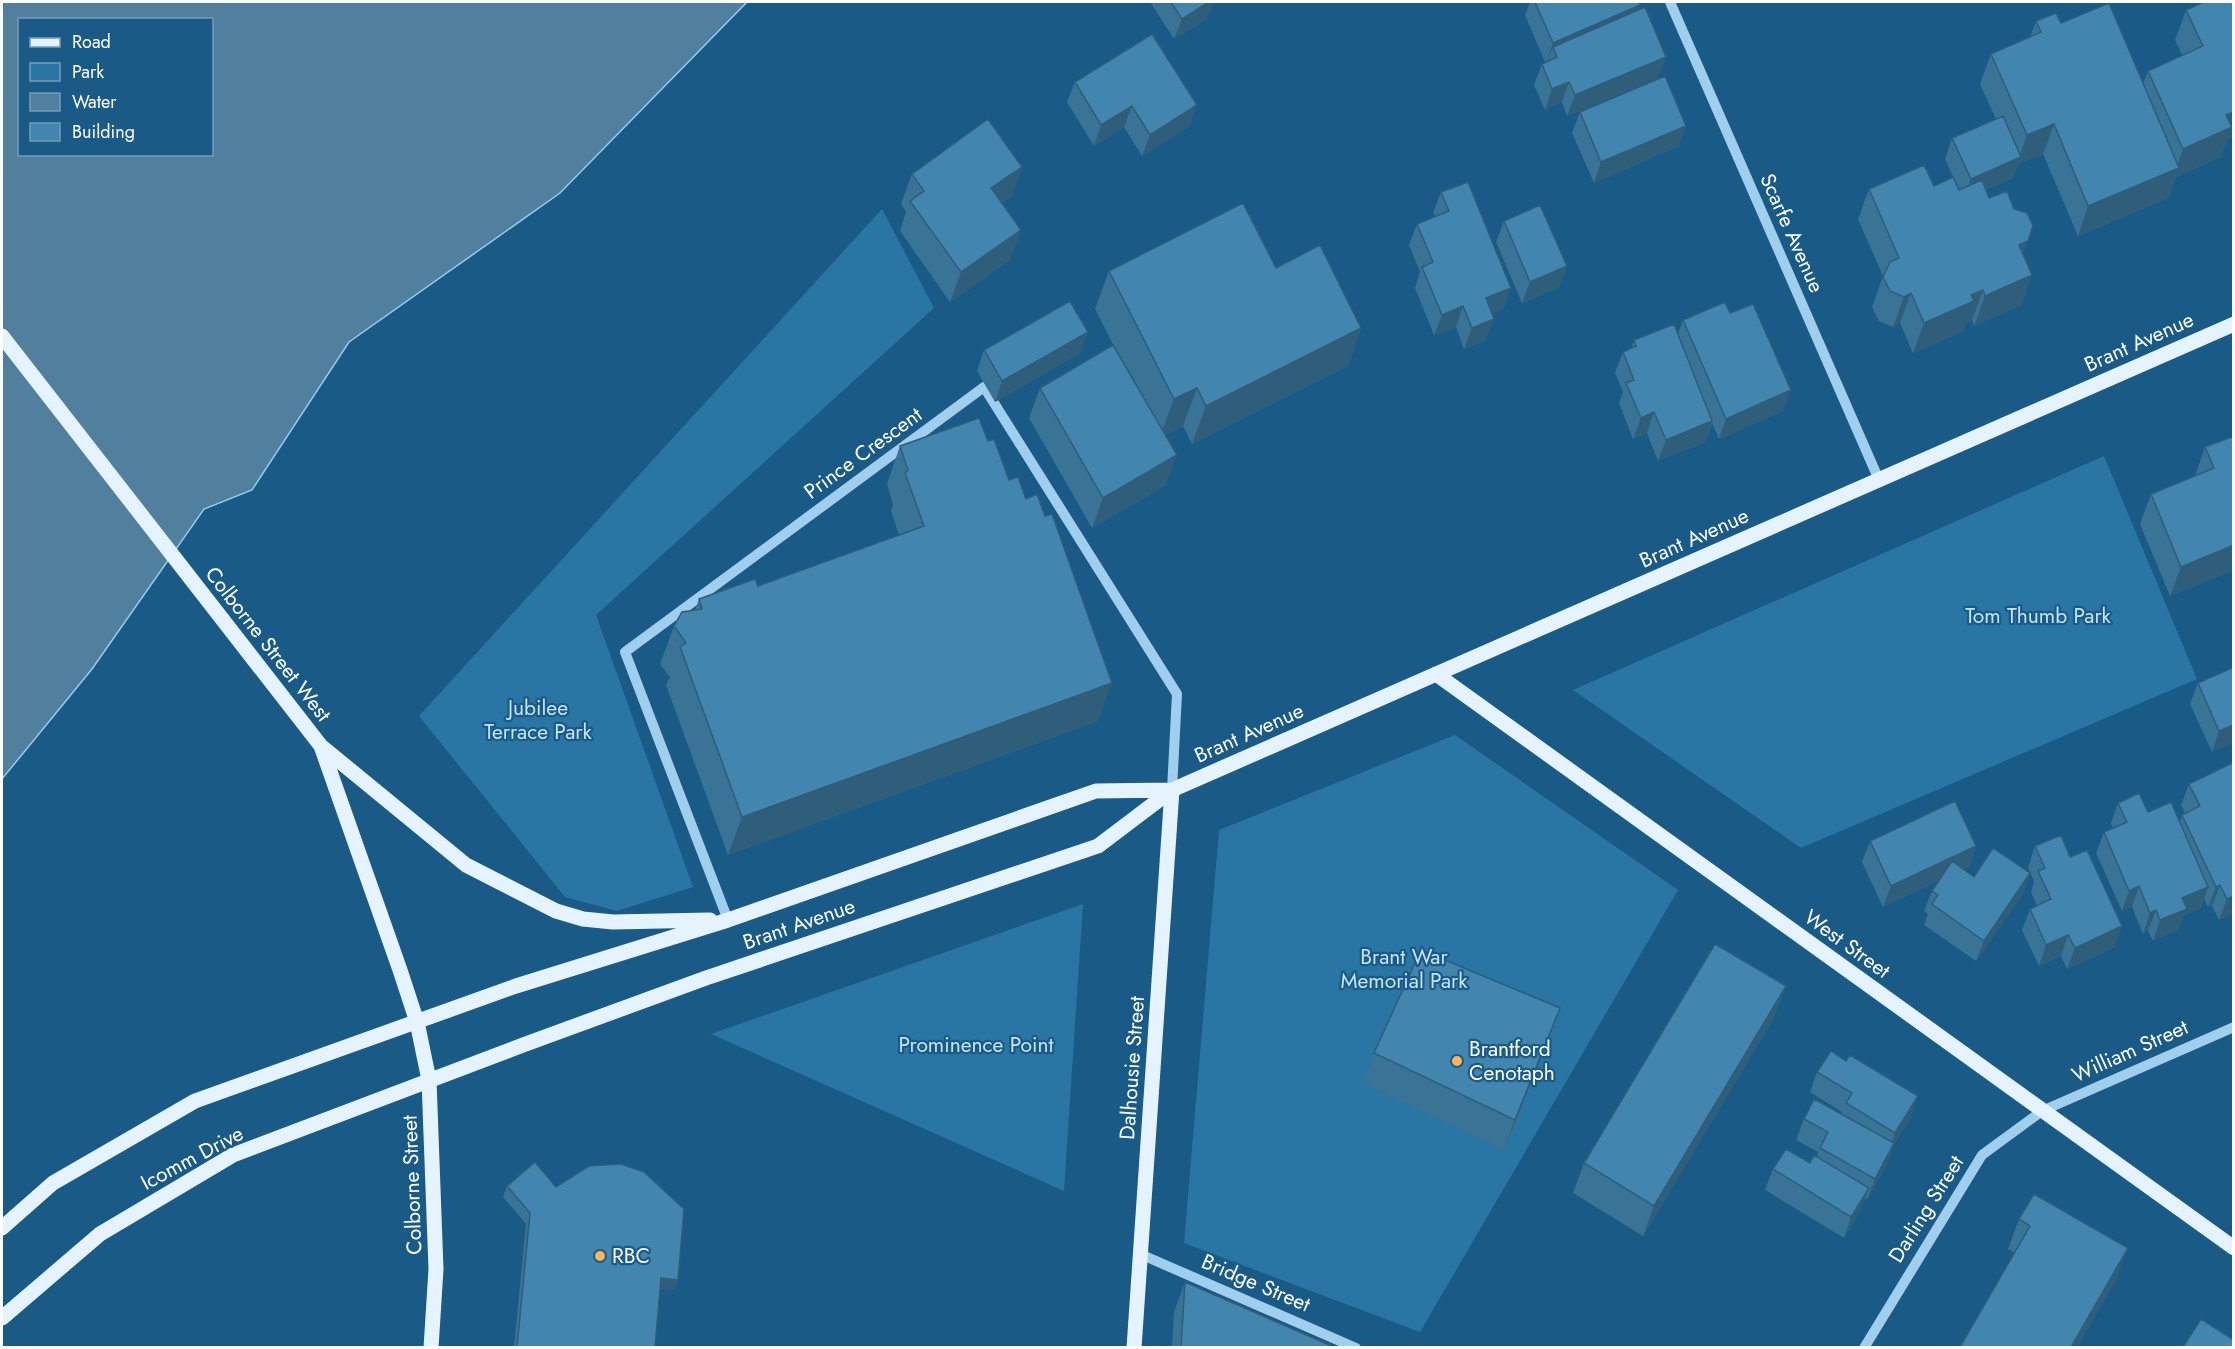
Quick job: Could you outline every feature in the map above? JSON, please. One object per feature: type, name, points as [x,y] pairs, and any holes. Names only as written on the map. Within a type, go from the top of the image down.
[{"type":"main road","name":"Brant Avenue","points":[[429,1080],[706,978],[1098,846],[1172,790],[2234,324]]},
{"type":"main road","name":"Colborne Street West","points":[[2,336],[321,746],[417,1022]]},
{"type":"main road","name":"West Street","points":[[1436,674],[2234,1248]]},
{"type":"main road","points":[[321,746],[466,865],[556,910],[583,919],[613,922],[728,920]]},
{"type":"main road","name":"Brant Avenue","points":[[417,1022],[516,986],[728,920],[1096,791],[1172,790]]},
{"type":"main road","name":"Dalhousie Street","points":[[1134,1347],[1172,790]]},
{"type":"main road","points":[[2,1228],[53,1184],[195,1101],[417,1022]]},
{"type":"main road","name":"Colborne Street","points":[[417,1022],[429,1080],[436,1269],[431,1347]]},
{"type":"main road","name":"Icomm Drive","points":[[2,1318],[100,1234],[233,1155],[429,1080]]},
{"type":"street","name":"Scarfe Avenue","points":[[1670,2],[1879,480]]},
{"type":"street","name":"Prince Crescent","points":[[728,920],[625,652],[984,387],[1177,694],[1172,790]]},
{"type":"street","name":"William Street","points":[[2042,1111],[2234,1027]]},
{"type":"street","name":"Darling Street","points":[[1864,1347],[1982,1155],[2042,1111]]},
{"type":"street","name":"Bridge Street","points":[[1140,1254],[1356,1347]]},
{"type":"green space","name":"Jubilee Terrace Park","points":[[882,209],[934,308],[596,615],[693,887],[617,911],[565,897],[419,716]]},
{"type":"green space","name":"Tom Thumb Park","points":[[2104,456],[2197,679],[1801,848],[1573,690]]},
{"type":"green space","name":"Brant War Memorial Park","points":[[1455,735],[1678,890],[1420,1332],[1184,1243],[1219,830]]},
{"type":"green space","name":"Prominence Point","points":[[1083,904],[1064,1191],[711,1034]]},
{"type":"water","points":[[2,2],[747,2],[560,193],[349,342],[252,490],[204,509],[92,669],[2,779]]},
{"type":"building","points":[[1171,2],[1209,2],[1182,19]]},
{"type":"building","points":[[1535,2],[1638,2],[1640,5],[1553,43]]},
{"type":"building","points":[[2204,2],[2234,2],[2234,112],[2226,115],[2232,127],[2183,149],[2148,71],[2203,46],[2186,10]]},
{"type":"building","points":[[2109,3],[2179,168],[2088,206],[2054,124],[2027,135],[1991,54],[2041,32],[2036,21],[2056,13],[2061,23]]},
{"type":"building","points":[[1645,7],[1666,57],[1575,95],[1569,82],[1552,89],[1542,64],[1557,57],[1553,47]]},
{"type":"building","points":[[1152,34],[1197,105],[1150,135],[1132,106],[1101,125],[1075,82]]},
{"type":"building","points":[[1665,76],[1686,126],[1601,162],[1580,112]]},
{"type":"building","points":[[2003,116],[2021,157],[1971,179],[1952,138]]},
{"type":"building","points":[[988,119],[1022,167],[991,188],[1021,230],[961,272],[910,201],[924,191],[912,174]]},
{"type":"building","points":[[1924,165],[1934,186],[1953,177],[1959,190],[1982,180],[1989,198],[2007,191],[2014,209],[2027,213],[2033,226],[2028,241],[2019,245],[2032,275],[1985,296],[1983,290],[1971,295],[1974,301],[1924,323],[1911,293],[1904,297],[1890,291],[1883,277],[1890,262],[1899,258],[1869,189]]},
{"type":"building","points":[[1468,182],[1511,288],[1486,298],[1494,319],[1472,328],[1463,306],[1442,315],[1422,267],[1433,262],[1417,224],[1449,211],[1441,192]]},
{"type":"building","points":[[1243,203],[1276,268],[1320,245],[1361,328],[1206,406],[1197,388],[1174,399],[1109,271]]},
{"type":"building","points":[[1540,205],[1567,266],[1530,282],[1504,221]]},
{"type":"building","points":[[1070,301],[1088,332],[1002,381],[984,350]]},
{"type":"building","points":[[1725,302],[1730,313],[1753,304],[1791,390],[1726,419],[1683,320]]},
{"type":"building","points":[[1674,324],[1712,421],[1666,440],[1654,412],[1641,418],[1626,383],[1634,380],[1623,352],[1636,346],[1634,340]]},
{"type":"building","points":[[1113,345],[1177,455],[1103,498],[1040,388]]},
{"type":"building","points":[[979,418],[988,441],[994,439],[1009,480],[1018,477],[1026,499],[1037,494],[1045,516],[1052,514],[1112,683],[742,817],[680,647],[686,643],[674,626],[682,612],[702,609],[699,599],[755,579],[758,586],[924,526],[905,473],[908,470],[900,446]]},
{"type":"building","points":[[2234,436],[2234,545],[2181,567],[2151,494],[2214,468],[2205,447]]},
{"type":"building","points":[[2234,667],[2234,725],[2219,731],[2198,683]]},
{"type":"building","points":[[2234,762],[2234,896],[2227,899],[2220,885],[2216,887],[2182,815],[2200,806],[2189,784]]},
{"type":"building","points":[[2139,793],[2148,812],[2171,802],[2208,887],[2182,898],[2187,909],[2160,920],[2156,910],[2150,913],[2139,886],[2129,891],[2104,832],[2127,822],[2118,803]]},
{"type":"building","points":[[1955,801],[1976,846],[1891,886],[1870,841]]},
{"type":"building","points":[[2061,835],[2070,857],[2087,850],[2122,926],[2075,948],[2068,935],[2046,945],[2030,909],[2051,899],[2038,871],[2045,868],[2035,846]]},
{"type":"building","points":[[1993,848],[2030,873],[1984,941],[1932,904],[1938,895],[1932,891],[1952,861],[1974,877]]},
{"type":"building","points":[[1715,944],[1786,986],[1654,1206],[1584,1163]]},
{"type":"building","name":"Brantford Cenotaph","points":[[1421,950],[1560,1008],[1515,1120],[1374,1053]]},
{"type":"building","points":[[1831,1051],[1846,1061],[1850,1055],[1918,1096],[1895,1133],[1846,1103],[1852,1093],[1817,1072]]},
{"type":"building","points":[[1814,1099],[1894,1143],[1875,1179],[1820,1148],[1828,1132],[1804,1119]]},
{"type":"building","points":[[1786,1149],[1810,1163],[1814,1155],[1869,1188],[1851,1217],[1773,1169]]},
{"type":"building","name":"RBC","points":[[535,1162],[556,1187],[589,1166],[621,1164],[644,1172],[684,1209],[678,1280],[661,1278],[655,1347],[517,1347],[530,1213],[507,1186]]},
{"type":"building","points":[[2034,1194],[2128,1248],[2071,1347],[1960,1347],[2030,1226],[2019,1219]]},
{"type":"building","points":[[1185,1282],[1334,1347],[1181,1347]]},
{"type":"building","points":[[2201,1319],[2234,1340],[2234,1347],[2183,1347]]},
{"type":"place","name":"Brantford Cenotaph","points":[[1457,1061]]},
{"type":"place","name":"RBC","points":[[600,1256]]}]
